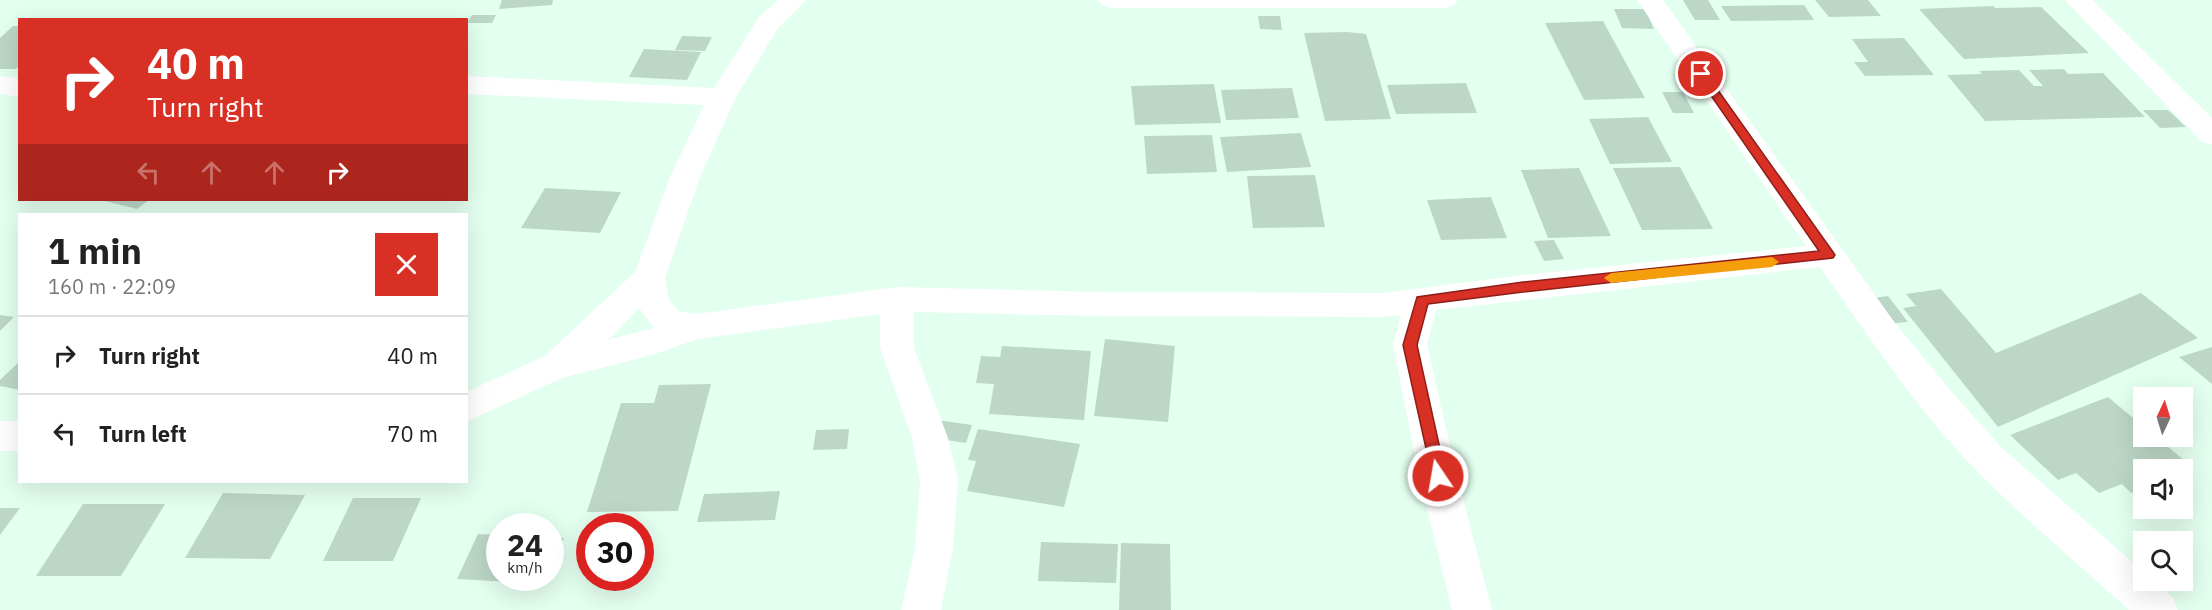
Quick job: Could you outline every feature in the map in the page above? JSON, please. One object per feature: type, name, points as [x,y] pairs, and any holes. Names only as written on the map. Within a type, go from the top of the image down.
[{"type":"street","points":[[553,367],[599,328],[649,278],[685,177],[722,97],[768,23],[793,0]]},
{"type":"street","points":[[1111,0],[1445,0]]},
{"type":"street","points":[[1650,0],[1883,332],[1990,460],[2158,610]]},
{"type":"street","points":[[2078,0],[2206,122]]},
{"type":"street","points":[[0,85],[18,88]]},
{"type":"street","points":[[468,85],[722,97]]},
{"type":"street","points":[[468,407],[553,367],[655,341],[696,327],[897,299],[1099,304],[1383,305],[1523,287],[1828,255]]},
{"type":"street","points":[[649,278],[653,303],[667,321],[696,327]]},
{"type":"street","points":[[897,299],[897,348],[930,438],[939,480],[934,548],[921,610]]},
{"type":"street","points":[[1422,300],[1410,345],[1438,476],[1472,610]]},
{"type":"street","points":[[0,436],[18,436]]},
{"type":"building","points":[[502,0],[553,0],[552,5],[499,9]]},
{"type":"building","points":[[1683,0],[1708,0],[1720,20],[1695,20]]},
{"type":"building","points":[[1815,0],[1868,0],[1881,16],[1829,17]]},
{"type":"building","points":[[1804,5],[1814,20],[1731,21],[1721,6]]},
{"type":"building","points":[[1993,6],[1995,8],[2041,7],[2089,53],[1964,59],[1919,9]]},
{"type":"building","points":[[1614,9],[1645,9],[1654,29],[1622,28]]},
{"type":"building","points":[[472,15],[496,15],[492,23],[468,21]]},
{"type":"building","points":[[1258,16],[1280,16],[1282,30],[1260,29]]},
{"type":"building","points":[[1603,21],[1645,98],[1584,100],[1545,23]]},
{"type":"building","points":[[13,26],[18,26],[18,67],[16,69],[0,69],[0,38]]},
{"type":"building","points":[[1304,33],[1366,34],[1391,119],[1325,121]]},
{"type":"building","points":[[682,36],[712,37],[705,51],[675,50]]},
{"type":"building","points":[[1904,38],[1934,75],[1865,76],[1854,62],[1868,62],[1852,39]]},
{"type":"building","points":[[644,49],[701,52],[687,80],[629,77]]},
{"type":"building","points":[[2064,69],[2068,74],[2103,73],[2145,117],[1985,121],[1947,75],[2019,70],[2034,86],[2043,86],[2029,70]]},
{"type":"building","points":[[1466,83],[1477,113],[1396,114],[1387,85]]},
{"type":"building","points":[[1214,84],[1221,123],[1135,125],[1131,86]]},
{"type":"building","points":[[1292,88],[1299,118],[1226,120],[1221,90]]},
{"type":"building","points":[[1662,92],[1683,92],[1694,113],[1673,113]]},
{"type":"building","points":[[2143,110],[2168,110],[2186,127],[2160,128]]},
{"type":"building","points":[[1648,117],[1672,162],[1610,164],[1589,119]]},
{"type":"building","points":[[1301,133],[1311,167],[1227,172],[1220,137]]},
{"type":"building","points":[[1212,135],[1217,172],[1147,174],[1144,136]]},
{"type":"building","points":[[1680,167],[1713,229],[1642,230],[1613,168]]},
{"type":"building","points":[[1579,168],[1611,236],[1548,238],[1521,170]]},
{"type":"building","points":[[1315,175],[1325,227],[1253,228],[1247,176]]},
{"type":"building","points":[[545,188],[621,192],[600,233],[521,228]]},
{"type":"building","points":[[1491,197],[1507,238],[1441,240],[1427,200]]},
{"type":"building","points":[[105,201],[148,201],[137,209]]},
{"type":"building","points":[[1554,240],[1564,259],[1544,261],[1534,241]]},
{"type":"building","points":[[1941,289],[1996,353],[2141,293],[2198,338],[1998,427],[1903,308],[1916,306],[1906,294]]},
{"type":"building","points":[[1888,296],[1908,322],[1886,324],[1866,299]]},
{"type":"building","points":[[0,315],[14,317],[0,331]]},
{"type":"building","points":[[1105,339],[1175,346],[1168,422],[1094,416]]},
{"type":"building","points":[[1002,346],[1091,351],[1084,420],[989,414],[994,384],[976,383],[981,356],[1000,357]]},
{"type":"building","points":[[2212,347],[2212,384],[2179,357]]},
{"type":"building","points":[[18,363],[18,390],[0,386],[0,380]]},
{"type":"building","points":[[711,384],[678,511],[587,512],[621,403],[654,403],[659,385]]},
{"type":"building","points":[[2108,397],[2133,418],[2133,447],[2168,447],[2182,459],[2133,459],[2133,492],[2131,493],[2122,484],[2099,493],[2076,473],[2058,480],[2010,435]]},
{"type":"building","points":[[937,420],[972,425],[966,443],[932,438]]},
{"type":"building","points":[[849,429],[847,449],[813,450],[816,430]]},
{"type":"building","points":[[978,429],[1080,444],[1064,507],[967,491],[976,461],[968,460]]},
{"type":"building","points":[[780,491],[775,520],[697,522],[704,494]]},
{"type":"building","points":[[223,493],[305,495],[270,559],[185,558]]},
{"type":"building","points":[[353,498],[421,498],[393,561],[323,561]]},
{"type":"building","points":[[83,504],[165,504],[121,576],[36,576]]},
{"type":"building","points":[[0,508],[20,508],[0,535]]},
{"type":"building","points":[[478,534],[486,534],[486,581],[457,579]]},
{"type":"building","points":[[1041,542],[1118,544],[1116,583],[1038,581]]},
{"type":"building","points":[[1121,543],[1170,544],[1171,610],[1119,610]]},
{"type":"slow traffic","points":[[1611,278],[1772,262]]},
{"type":"route","points":[[1438,476],[1410,345],[1422,300],[1828,255],[1701,74]]}]
